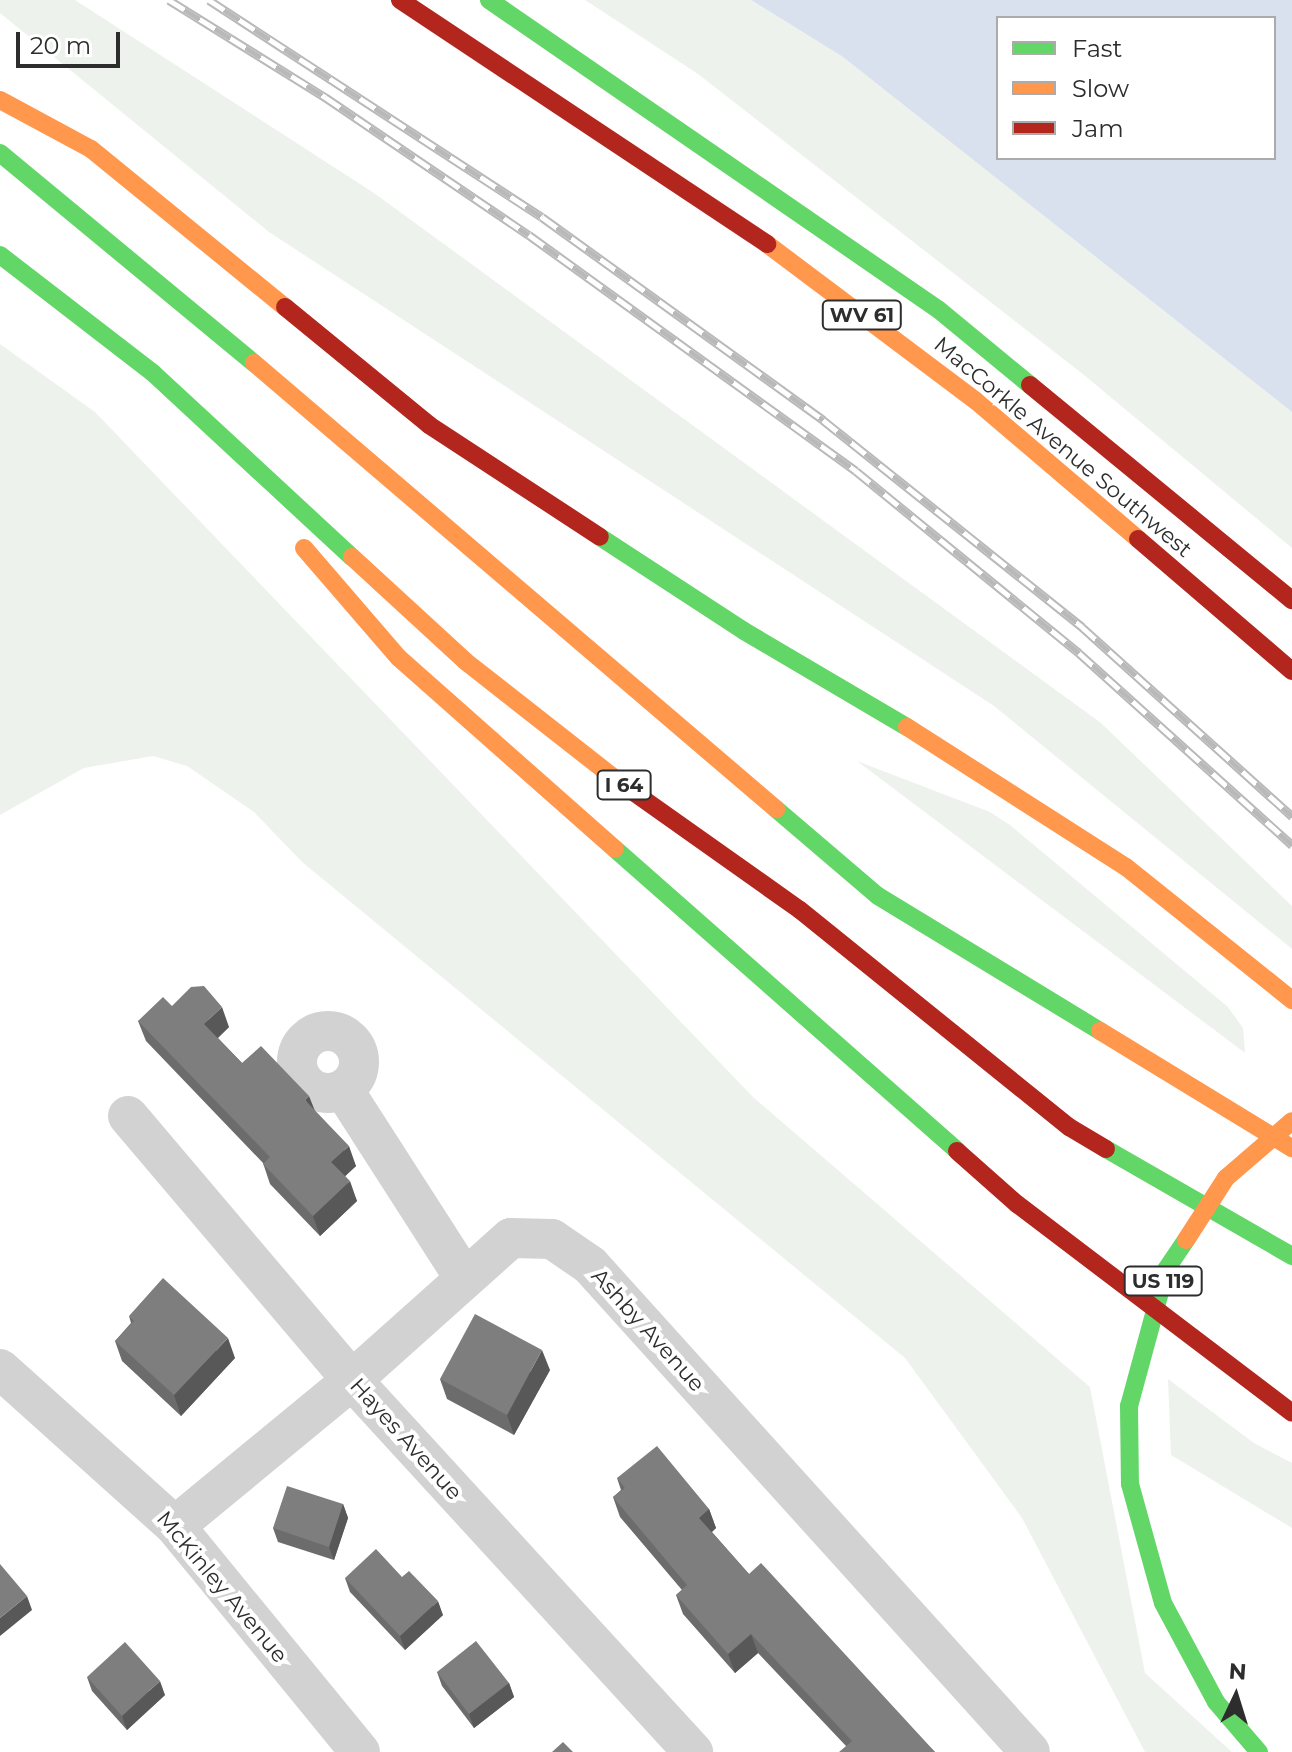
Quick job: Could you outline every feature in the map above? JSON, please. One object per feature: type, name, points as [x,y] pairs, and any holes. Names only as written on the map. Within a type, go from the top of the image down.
[{"type":"main road","name":"MacCorkle Avenue Southwest","points":[[400,0],[735,219],[976,401],[1292,671]]},
{"type":"main road","name":"MacCorkle Avenue Southwest","points":[[489,0],[939,310],[1292,600]]},
{"type":"main road","points":[[0,100],[91,149],[429,425],[744,631],[943,748],[1126,867],[1292,1000]]},
{"type":"main road","points":[[0,153],[116,245],[878,896],[1292,1148]]},
{"type":"main road","name":"I 64","points":[[0,255],[153,373],[465,661],[596,765],[800,910],[1069,1127],[1292,1256]]},
{"type":"main road","points":[[153,373],[399,658],[1017,1204],[1292,1413]]},
{"type":"main road","name":"US 119","points":[[1259,1752],[1216,1702],[1176,1634],[1152,1573],[1130,1484],[1129,1406],[1166,1270],[1226,1178],[1292,1121]]},
{"type":"street","points":[[343,1089],[463,1276]]},
{"type":"street","name":"Hayes Avenue","points":[[128,1116],[352,1380],[693,1752]]},
{"type":"street","name":"Ashby Avenue","points":[[175,1526],[352,1380],[463,1276],[511,1238],[552,1239],[590,1265],[1030,1752]]},
{"type":"street","name":"McKinley Avenue","points":[[0,1369],[175,1526],[360,1752]]},
{"type":"shaded area","points":[[0,0],[75,0],[374,193],[1101,723],[1292,906],[1292,949],[994,706],[269,232],[0,13]]},
{"type":"shaded area","points":[[585,0],[751,0],[843,57],[1292,412],[1292,548],[1084,375],[698,74]]},
{"type":"shaded area","points":[[751,0],[1292,0],[1292,412],[843,57]]},
{"type":"shaded area","points":[[0,344],[95,412],[753,1097],[1090,1387],[1145,1673],[1232,1752],[1145,1752],[1022,1518],[905,1358],[302,862],[254,812],[187,766],[153,756],[84,768],[0,815]]},
{"type":"shaded area","points":[[857,761],[990,812],[1010,825],[1228,1007],[1243,1028],[1245,1053]]},
{"type":"shaded area","points":[[1168,1379],[1254,1443],[1292,1463],[1292,1528],[1171,1455]]},
{"type":"building","points":[[204,986],[222,1007],[204,1024],[242,1063],[261,1046],[309,1096],[305,1100],[349,1146],[331,1162],[350,1181],[313,1216],[263,1164],[270,1157],[138,1021],[163,997],[172,1006],[191,987]]},
{"type":"building","points":[[163,1278],[228,1338],[174,1395],[115,1341],[134,1321],[129,1316]]},
{"type":"building","points":[[475,1314],[542,1350],[507,1415],[440,1379]]},
{"type":"building","points":[[657,1446],[709,1509],[699,1518],[749,1574],[761,1563],[935,1752],[839,1752],[852,1741],[751,1634],[728,1654],[676,1595],[687,1585],[613,1497],[625,1488],[617,1478]]},
{"type":"building","points":[[287,1486],[343,1504],[329,1547],[273,1528]]},
{"type":"building","points":[[376,1549],[402,1577],[409,1571],[438,1601],[400,1636],[345,1578]]},
{"type":"building","points":[[0,1564],[27,1596],[0,1618]]},
{"type":"building","points":[[476,1641],[509,1683],[469,1714],[437,1672]]},
{"type":"building","points":[[125,1642],[160,1681],[122,1716],[87,1677]]},
{"type":"building","points":[[563,1742],[573,1752],[552,1752]]},
{"type":"railway","points":[[169,0],[325,97],[529,235],[856,471],[1079,653],[1292,845]]},
{"type":"railway","points":[[209,0],[542,217],[823,420],[1082,627],[1292,816]]},
{"type":"traffic: fast","points":[[489,0],[939,310],[1030,385]]},
{"type":"traffic: fast","points":[[0,153],[254,363]]},
{"type":"traffic: fast","points":[[0,255],[153,373],[352,557]]},
{"type":"traffic: fast","points":[[600,537],[744,631],[907,727]]},
{"type":"traffic: fast","points":[[776,809],[878,896],[1100,1031]]},
{"type":"traffic: fast","points":[[615,849],[957,1151]]},
{"type":"traffic: fast","points":[[1106,1149],[1292,1256]]},
{"type":"traffic: fast","points":[[1186,1240],[1166,1270],[1129,1406],[1130,1484],[1163,1603],[1216,1702],[1259,1752]]},
{"type":"traffic: slow","points":[[0,100],[91,149],[285,307]]},
{"type":"traffic: slow","points":[[767,244],[976,401],[1138,539]]},
{"type":"traffic: slow","points":[[254,363],[776,809]]},
{"type":"traffic: slow","points":[[304,548],[399,658],[615,849]]},
{"type":"traffic: slow","points":[[352,557],[465,661],[622,784]]},
{"type":"traffic: slow","points":[[907,727],[1126,867],[1292,1000]]},
{"type":"traffic: slow","points":[[1100,1031],[1292,1148]]},
{"type":"traffic: slow","points":[[1186,1240],[1226,1178],[1292,1121]]},
{"type":"traffic: jam","points":[[400,0],[767,244]]},
{"type":"traffic: jam","points":[[285,307],[429,425],[600,537]]},
{"type":"traffic: jam","points":[[1030,385],[1292,600]]},
{"type":"traffic: jam","points":[[1138,539],[1292,671]]},
{"type":"traffic: jam","points":[[622,784],[800,910],[1069,1127],[1106,1149]]},
{"type":"traffic: jam","points":[[957,1151],[1017,1204],[1292,1413]]}]
